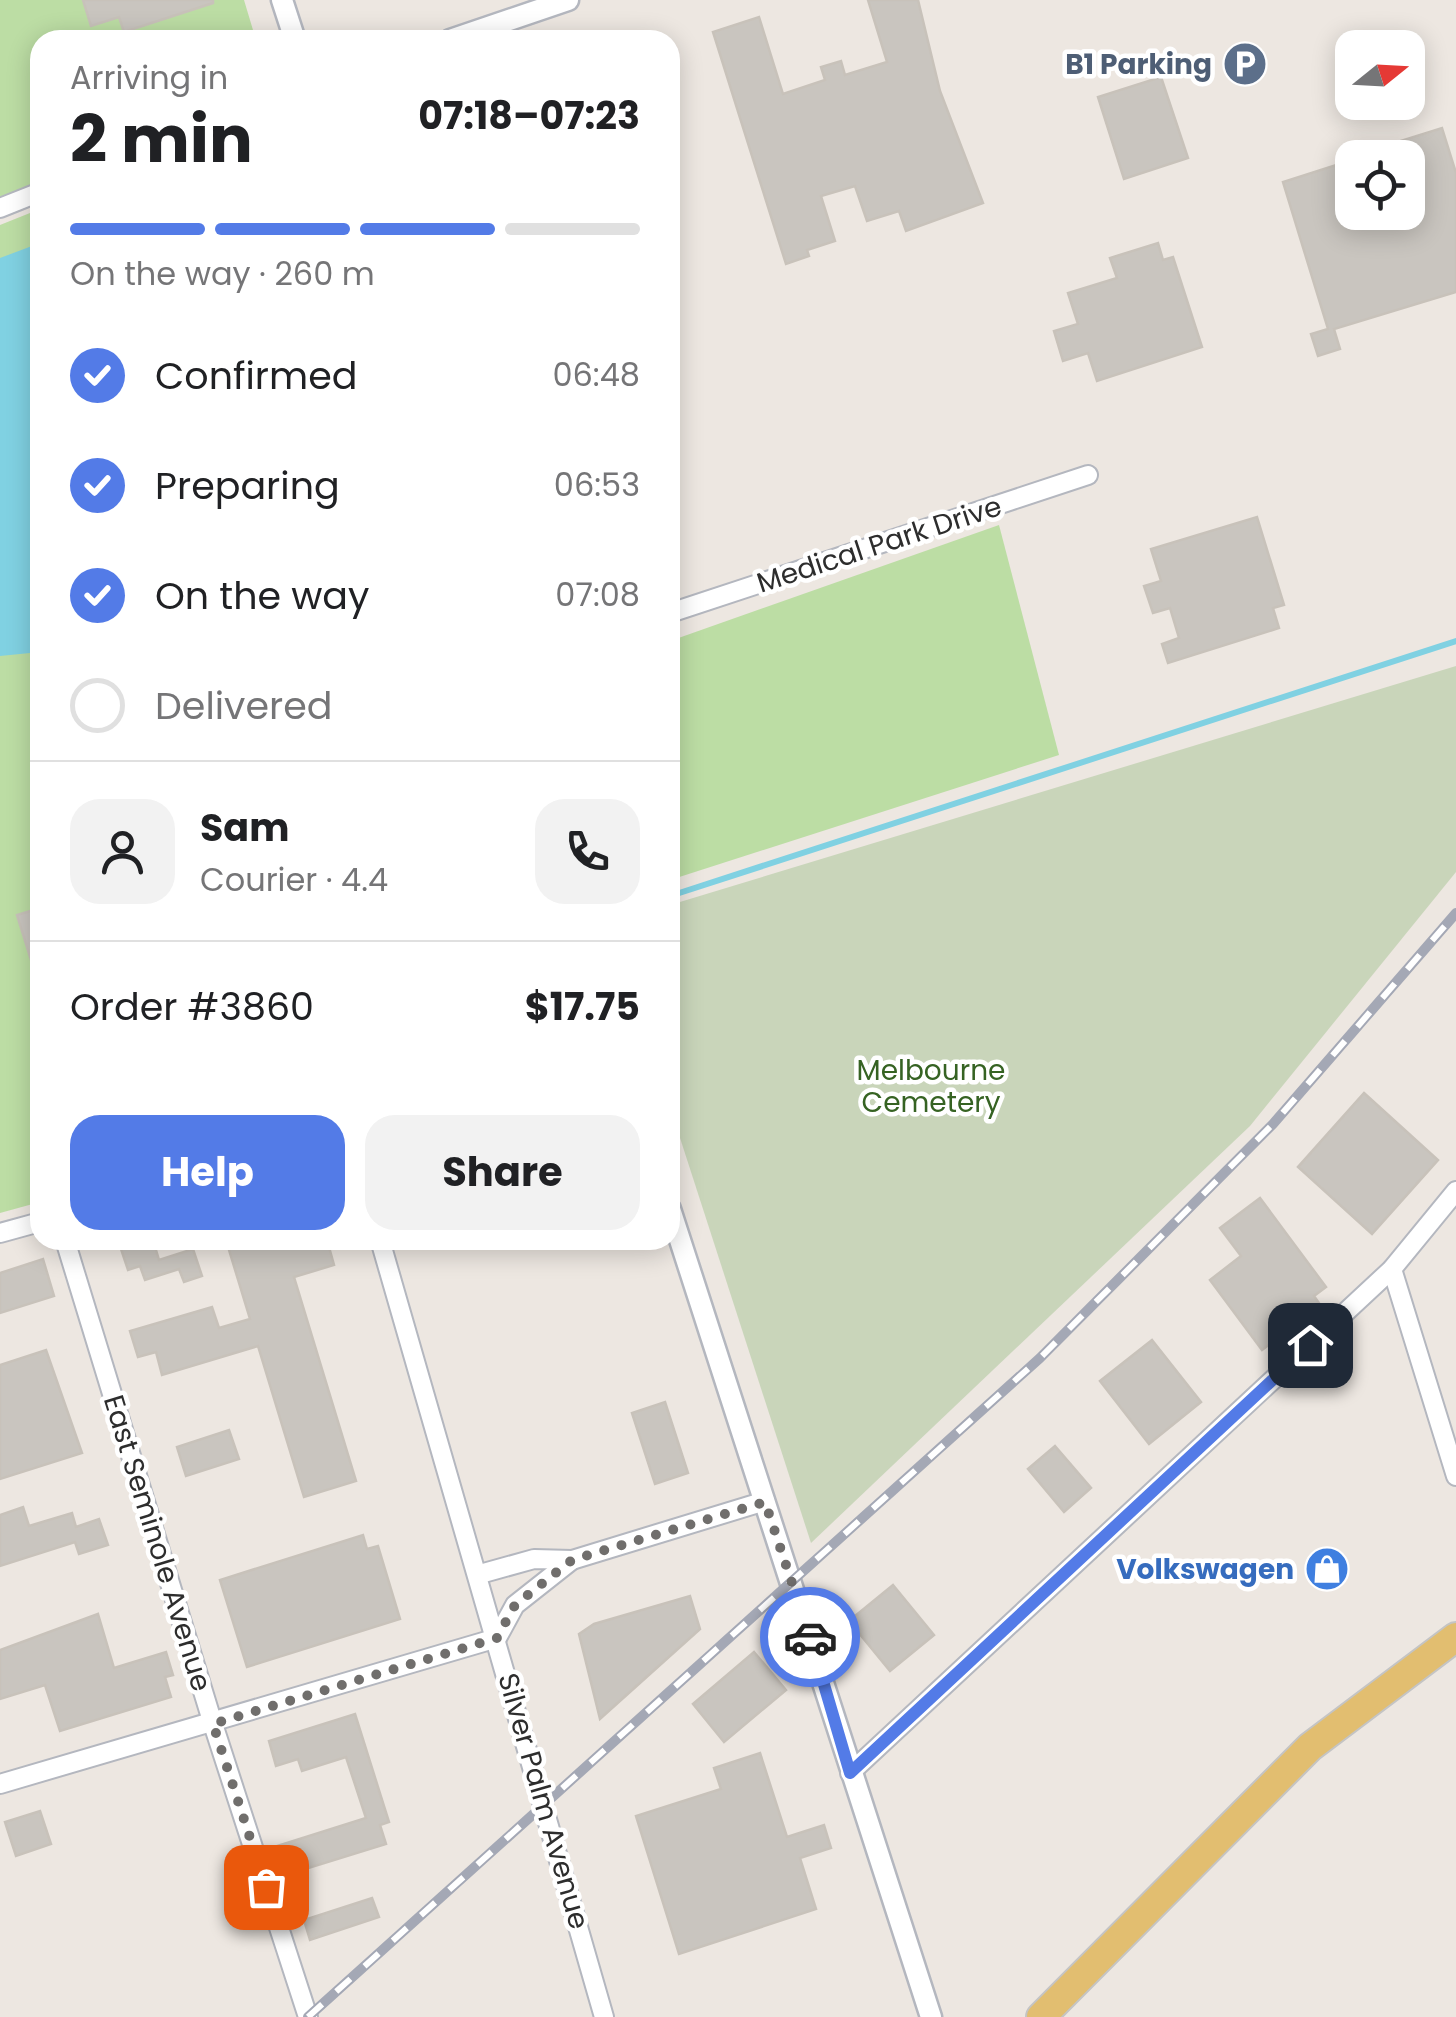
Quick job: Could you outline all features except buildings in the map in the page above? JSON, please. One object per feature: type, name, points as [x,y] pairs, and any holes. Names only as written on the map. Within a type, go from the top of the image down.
[{"type":"main road","points":[[1041,2017],[1310,1746],[1353,1710],[1456,1637]]},
{"type":"street","points":[[282,0],[292,30]]},
{"type":"street","points":[[480,30],[568,0]]},
{"type":"street","points":[[0,208],[30,196]]},
{"type":"street","name":"Medical Park Drive","points":[[680,610],[1088,475]]},
{"type":"street","points":[[850,1773],[1392,1270],[1456,1191]]},
{"type":"street","points":[[0,1233],[30,1225]]},
{"type":"street","points":[[680,1240],[931,2017]]},
{"type":"street","name":"East Seminole Avenue","points":[[68,1250],[213,1724],[308,2017]]},
{"type":"street","name":"Silver Palm Avenue","points":[[383,1250],[480,1574],[604,2017]]},
{"type":"street","points":[[1392,1270],[1456,1476]]},
{"type":"street","points":[[480,1574],[534,1559],[572,1560],[765,1502]]},
{"type":"street","points":[[0,1784],[497,1638],[515,1605],[572,1560]]},
{"type":"green space","points":[[0,0],[244,0],[253,30],[30,30],[30,185],[0,197]]},
{"type":"green space","points":[[30,213],[30,1205],[0,1213],[0,225]]},
{"type":"green space","points":[[999,525],[1059,755],[680,877],[680,637]]},
{"type":"green space","name":"Melbourne Cemetery","points":[[1456,666],[1456,872],[1250,1126],[811,1543],[680,1138],[680,902]]},
{"type":"water","points":[[30,247],[30,653],[0,656],[0,258]]},
{"type":"waterway","points":[[680,893],[1456,641]]},
{"type":"railway","points":[[308,2017],[1040,1358],[1273,1124],[1456,913]]},
{"type":"way so far","points":[[266,1887],[213,1724],[497,1638],[515,1605],[572,1560],[765,1502],[810,1637]]},
{"type":"place","name":"B1 Parking","points":[[1245,64]]},
{"type":"place","name":"Volkswagen","points":[[1327,1569]]},
{"type":"route","points":[[810,1637],[850,1773],[1310,1345]]}]
